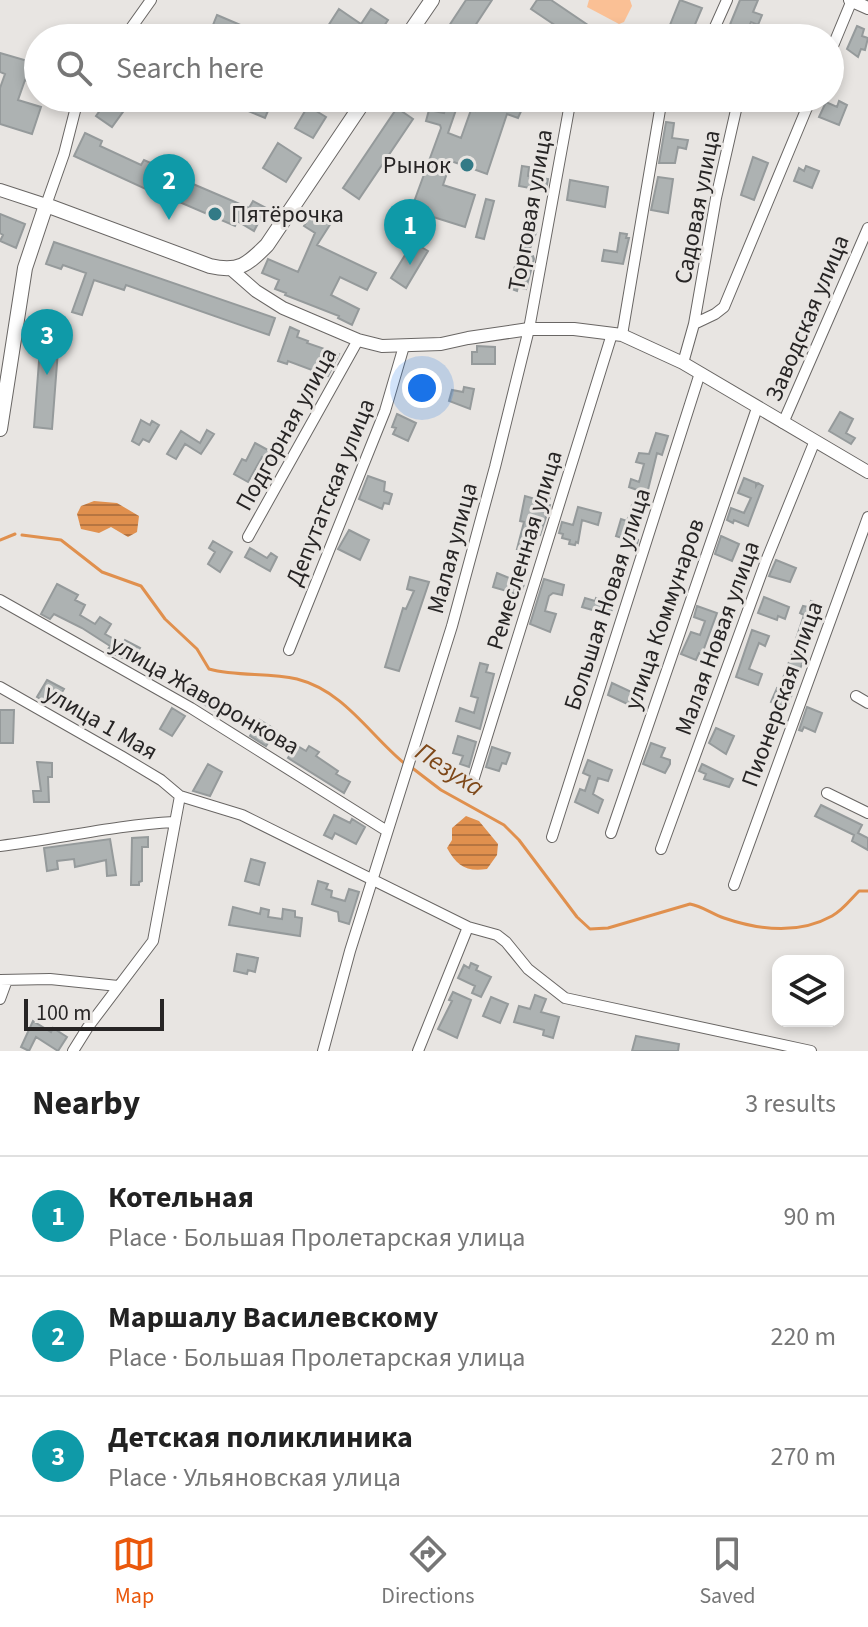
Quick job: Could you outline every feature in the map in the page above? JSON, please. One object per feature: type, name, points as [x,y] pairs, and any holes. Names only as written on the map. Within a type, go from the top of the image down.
[{"type":"main road","points":[[416,24],[432,0]]},
{"type":"main road","points":[[0,429],[25,268],[46,205],[210,266],[232,270],[249,262],[267,245],[357,112]]},
{"type":"street","points":[[134,24],[151,0]]},
{"type":"street","points":[[716,24],[727,0]]},
{"type":"street","points":[[841,24],[851,0],[868,8]]},
{"type":"street","points":[[0,190],[46,205],[75,112]]},
{"type":"street","name":"Торговая улица","points":[[529,329],[568,112]]},
{"type":"street","name":"Ремесленная улица","points":[[474,778],[617,334],[659,112]]},
{"type":"street","name":"Садовая улица","points":[[694,324],[716,198],[736,112]]},
{"type":"street","points":[[683,363],[694,324],[724,307],[805,112]]},
{"type":"street","name":"Заводская улица","points":[[783,423],[868,228]]},
{"type":"street","points":[[232,270],[256,291],[283,308],[358,340],[382,346],[441,344],[529,329],[564,328],[617,334],[683,363],[814,443],[868,472]]},
{"type":"street","name":"Малая улица","points":[[324,1051],[372,878],[452,626],[529,329]]},
{"type":"street","name":"Подгорная улица","points":[[248,537],[358,340]]},
{"type":"street","name":"Депутатская улица","points":[[289,650],[385,411],[404,346]]},
{"type":"street","name":"Большая Новая улица","points":[[552,837],[700,373]]},
{"type":"street","name":"улица Коммунаров","points":[[611,833],[757,408]]},
{"type":"street","name":"Малая Новая улица","points":[[661,849],[766,561],[814,443]]},
{"type":"street","name":"Пионерская улица","points":[[734,885],[868,517]]},
{"type":"street","name":"улица Жаворонкова","points":[[0,600],[191,708],[387,831]]},
{"type":"street","name":"улица 1 Мая","points":[[0,687],[161,780],[180,796],[242,815],[468,927],[497,935],[528,969],[565,998],[766,1046],[811,1051]]},
{"type":"street","points":[[856,696],[868,703]]},
{"type":"street","points":[[827,793],[868,813]]},
{"type":"street","points":[[73,1051],[153,941],[180,796]]},
{"type":"street","points":[[0,846],[47,841],[116,827],[174,822]]},
{"type":"street","points":[[418,1051],[468,927]]},
{"type":"street","points":[[0,999],[4,980],[62,980],[118,986]]},
{"type":"shaded area","points":[[589,0],[630,0],[632,6],[624,22],[619,24],[587,7]]},
{"type":"shaded area","points":[[94,501],[117,503],[139,516],[137,532],[128,537],[111,527],[99,533],[81,529],[77,514],[81,506]]},
{"type":"shaded area","points":[[466,816],[479,821],[498,844],[497,855],[487,869],[473,870],[463,866],[447,848],[452,840],[452,828]]},
{"type":"building","points":[[466,0],[492,0],[476,24],[450,24]]},
{"type":"building","points":[[537,0],[551,0],[586,24],[553,24],[531,9]]},
{"type":"building","points":[[680,0],[702,8],[695,24],[670,24]]},
{"type":"building","points":[[740,0],[758,0],[753,12],[762,15],[758,24],[730,24]]},
{"type":"building","points":[[339,9],[361,24],[329,24]]},
{"type":"building","points":[[371,9],[388,20],[385,24],[361,24]]},
{"type":"building","points":[[217,15],[238,24],[213,24]]},
{"type":"building","points":[[857,26],[864,29],[862,36],[868,38],[865,50],[861,49],[858,57],[847,49]]},
{"type":"building","points":[[0,53],[24,60],[24,83],[18,100],[24,102],[24,112],[39,112],[32,134],[0,124],[0,88],[5,74],[0,72]]},
{"type":"building","points":[[844,104],[847,105],[839,125],[819,117],[821,112],[844,112]]},
{"type":"building","points":[[99,112],[123,112],[112,127],[96,116]]},
{"type":"building","points":[[251,112],[268,112],[265,118]]},
{"type":"building","points":[[304,112],[318,112],[326,117],[313,138],[295,128]]},
{"type":"building","points":[[394,112],[403,112],[413,119],[359,199],[343,188]]},
{"type":"building","points":[[428,112],[455,112],[448,133],[461,138],[470,112],[521,112],[518,118],[507,114],[487,174],[451,161],[443,185],[475,195],[465,227],[411,210],[441,128],[426,121]]},
{"type":"building","points":[[666,122],[674,123],[672,138],[688,140],[686,149],[678,147],[675,163],[659,163]]},
{"type":"building","points":[[85,133],[102,141],[100,146],[141,165],[144,160],[160,167],[150,191],[74,156]]},
{"type":"building","points":[[278,143],[301,158],[286,182],[263,168]]},
{"type":"building","points":[[753,157],[768,163],[754,200],[741,195]]},
{"type":"building","points":[[522,166],[529,167],[528,176],[548,179],[546,191],[519,186]]},
{"type":"building","points":[[806,166],[819,171],[812,188],[794,181],[799,168],[804,171]]},
{"type":"building","points":[[172,175],[249,208],[253,201],[266,208],[254,231],[237,221],[235,226],[163,195]]},
{"type":"building","points":[[658,177],[673,179],[668,213],[651,210]]},
{"type":"building","points":[[570,180],[608,187],[605,207],[567,200]]},
{"type":"building","points":[[486,199],[494,201],[484,239],[476,237]]},
{"type":"building","points":[[313,211],[331,223],[317,245],[376,273],[367,290],[340,277],[331,295],[359,309],[352,325],[339,316],[285,295],[275,289],[279,280],[262,273],[268,259],[298,272],[315,233],[304,226]]},
{"type":"building","points":[[0,214],[25,224],[16,248],[0,241],[3,235],[0,233]]},
{"type":"building","points":[[525,230],[536,233],[528,254],[534,259],[526,289],[518,287],[517,291],[509,288]]},
{"type":"building","points":[[620,233],[627,234],[626,238],[629,238],[623,264],[602,261],[604,250],[617,252]]},
{"type":"building","points":[[54,242],[275,318],[269,335],[126,285],[124,290],[94,280],[82,315],[72,312],[86,273],[63,265],[61,269],[46,264]]},
{"type":"building","points":[[413,242],[428,251],[406,288],[391,278]]},
{"type":"building","points":[[42,322],[60,324],[52,429],[34,427]]},
{"type":"building","points":[[290,327],[299,331],[297,337],[307,343],[339,354],[328,376],[288,361],[287,364],[278,361]]},
{"type":"building","points":[[477,346],[495,347],[495,364],[472,364],[472,352],[477,352]]},
{"type":"building","points":[[464,387],[474,389],[470,409],[449,401],[452,390],[463,392]]},
{"type":"building","points":[[840,412],[853,419],[846,433],[855,438],[851,444],[829,431]]},
{"type":"building","points":[[397,414],[416,423],[408,441],[393,434]]},
{"type":"building","points":[[141,420],[150,425],[152,421],[159,425],[149,442],[143,439],[139,445],[132,441]]},
{"type":"building","points":[[207,430],[214,434],[201,454],[185,444],[176,459],[167,454],[181,431],[200,443]]},
{"type":"building","points":[[656,433],[668,436],[662,455],[657,453],[647,503],[633,539],[638,540],[636,548],[627,545],[628,540],[616,536],[621,519],[627,521],[632,505],[636,506],[640,491],[629,487],[631,479],[639,482],[644,464],[636,462],[639,453],[649,454]]},
{"type":"building","points":[[255,443],[277,455],[273,463],[262,457],[248,482],[234,474],[242,459],[246,461]]},
{"type":"building","points":[[368,476],[385,482],[384,491],[392,494],[389,504],[384,503],[382,509],[359,499]]},
{"type":"building","points":[[744,478],[756,483],[756,486],[758,483],[763,486],[748,526],[727,520],[731,508],[744,513],[751,498],[738,493]]},
{"type":"building","points":[[538,490],[551,494],[550,505],[540,535],[534,534],[528,565],[517,561],[524,522],[520,521],[525,496],[535,499]]},
{"type":"building","points":[[578,507],[601,513],[598,525],[582,520],[575,545],[569,544],[570,540],[562,538],[563,534],[559,533],[562,522],[573,525]]},
{"type":"building","points":[[349,530],[369,540],[360,560],[338,549]]},
{"type":"building","points":[[721,536],[739,544],[732,561],[715,554]]},
{"type":"building","points":[[213,541],[232,552],[220,572],[208,564],[215,552],[209,548]]},
{"type":"building","points":[[250,548],[267,558],[271,553],[277,557],[270,571],[245,557]]},
{"type":"building","points":[[776,560],[796,568],[790,582],[769,576]]},
{"type":"building","points":[[497,573],[524,584],[521,593],[493,587]]},
{"type":"building","points":[[410,577],[429,582],[399,671],[385,667],[403,608],[406,609],[414,591],[407,589]]},
{"type":"building","points":[[544,579],[564,585],[562,595],[553,593],[549,596],[545,611],[556,614],[550,632],[530,624]]},
{"type":"building","points":[[57,584],[78,595],[75,600],[85,605],[80,615],[95,624],[100,617],[111,624],[105,634],[123,644],[125,640],[140,648],[137,653],[142,656],[138,665],[107,651],[110,646],[82,628],[54,614],[50,619],[41,614]]},
{"type":"building","points":[[603,597],[614,604],[610,615],[582,607],[585,598],[595,601]]},
{"type":"building","points":[[764,597],[789,607],[785,619],[778,616],[777,620],[758,613]]},
{"type":"building","points":[[811,601],[820,604],[817,611],[821,613],[815,629],[809,626],[803,642],[796,639],[804,615],[800,613],[803,606],[808,607]]},
{"type":"building","points":[[697,606],[717,613],[702,654],[699,653],[696,660],[681,654],[691,632],[700,635],[705,621],[694,617]]},
{"type":"building","points":[[752,630],[769,636],[765,646],[759,643],[749,669],[762,674],[758,685],[736,677]]},
{"type":"building","points":[[793,651],[805,656],[787,692],[792,694],[787,708],[771,702]]},
{"type":"building","points":[[480,663],[488,665],[486,672],[494,674],[480,729],[456,721],[460,708],[474,713],[478,698],[471,696]]},
{"type":"building","points":[[47,680],[64,689],[59,697],[55,695],[47,703],[37,697]]},
{"type":"building","points":[[612,683],[638,695],[634,707],[608,695]]},
{"type":"building","points":[[197,686],[220,703],[215,711],[191,696]]},
{"type":"building","points":[[807,707],[822,713],[815,732],[804,727],[802,731],[799,730]]},
{"type":"building","points":[[172,708],[185,716],[172,736],[160,729]]},
{"type":"building","points":[[0,710],[14,710],[13,743],[0,743]]},
{"type":"building","points":[[260,720],[276,730],[266,746],[250,736]]},
{"type":"building","points":[[716,728],[734,736],[726,754],[709,743]]},
{"type":"building","points":[[458,736],[476,742],[469,767],[460,764],[463,756],[453,753]]},
{"type":"building","points":[[651,743],[665,748],[661,757],[670,760],[670,764],[665,773],[643,764]]},
{"type":"building","points":[[296,745],[306,751],[309,746],[319,752],[316,756],[350,782],[344,793],[288,758]]},
{"type":"building","points":[[492,747],[510,753],[499,771],[486,767]]},
{"type":"building","points":[[588,760],[612,770],[608,781],[598,778],[593,794],[603,800],[598,813],[575,802],[580,789],[585,791],[590,776],[583,773]]},
{"type":"building","points":[[37,762],[52,763],[52,777],[48,777],[49,802],[34,802],[33,791],[41,791]]},
{"type":"building","points":[[208,764],[222,772],[210,796],[193,791]]},
{"type":"building","points":[[702,764],[733,779],[729,787],[704,779],[706,774],[699,771]]},
{"type":"building","points":[[821,805],[862,825],[858,833],[868,838],[868,850],[852,841],[854,835],[815,816]]},
{"type":"building","points":[[334,815],[350,823],[352,819],[365,827],[356,844],[335,833],[332,839],[324,835]]},
{"type":"building","points":[[148,837],[148,847],[142,847],[142,881],[139,885],[131,885],[132,838]]},
{"type":"building","points":[[110,839],[116,875],[107,876],[106,860],[75,867],[74,859],[57,861],[58,869],[47,871],[44,848]]},
{"type":"building","points":[[251,859],[265,863],[259,885],[245,881]]},
{"type":"building","points":[[318,881],[328,884],[326,889],[332,891],[331,897],[345,901],[349,889],[359,892],[349,924],[339,921],[338,912],[312,904]]},
{"type":"building","points":[[233,907],[260,914],[261,908],[269,910],[268,917],[282,919],[283,909],[295,911],[295,917],[302,918],[300,936],[229,925]]},
{"type":"building","points":[[237,954],[258,958],[255,972],[234,971]]},
{"type":"building","points":[[471,963],[478,966],[476,970],[491,977],[481,997],[472,993],[475,986],[458,978],[464,965],[469,968]]},
{"type":"building","points":[[453,992],[471,1000],[457,1038],[438,1029],[452,1001],[449,1000]]},
{"type":"building","points":[[535,995],[546,999],[541,1012],[559,1017],[553,1038],[543,1035],[544,1030],[514,1022],[519,1006],[530,1009]]},
{"type":"building","points":[[491,997],[508,1004],[500,1023],[483,1016]]},
{"type":"building","points":[[33,1021],[67,1037],[58,1051],[36,1037],[29,1051],[21,1047]]},
{"type":"building","points":[[636,1036],[679,1044],[678,1051],[632,1051]]},
{"type":"waterway","name":"Пезуха","points":[[0,540],[15,534]]},
{"type":"waterway","name":"Пезуха","points":[[22,535],[61,540],[102,572],[141,586],[165,619],[197,649],[209,669],[297,679],[329,693],[404,763]]},
{"type":"waterway","name":"Пезуха","points":[[411,767],[441,790],[504,825],[590,929],[608,928],[690,904],[751,925],[792,928],[832,916],[859,891],[868,891]]},
{"type":"place","name":"Рынок","points":[[467,165]]},
{"type":"place","name":"Пятёрочка","points":[[215,214]]},
{"type":"place","name":"Маршалу Василевскому","points":[[169,220]]},
{"type":"place","name":"Котельная","points":[[410,265]]},
{"type":"place","name":"Детская поликлиника","points":[[47,375]]}]
